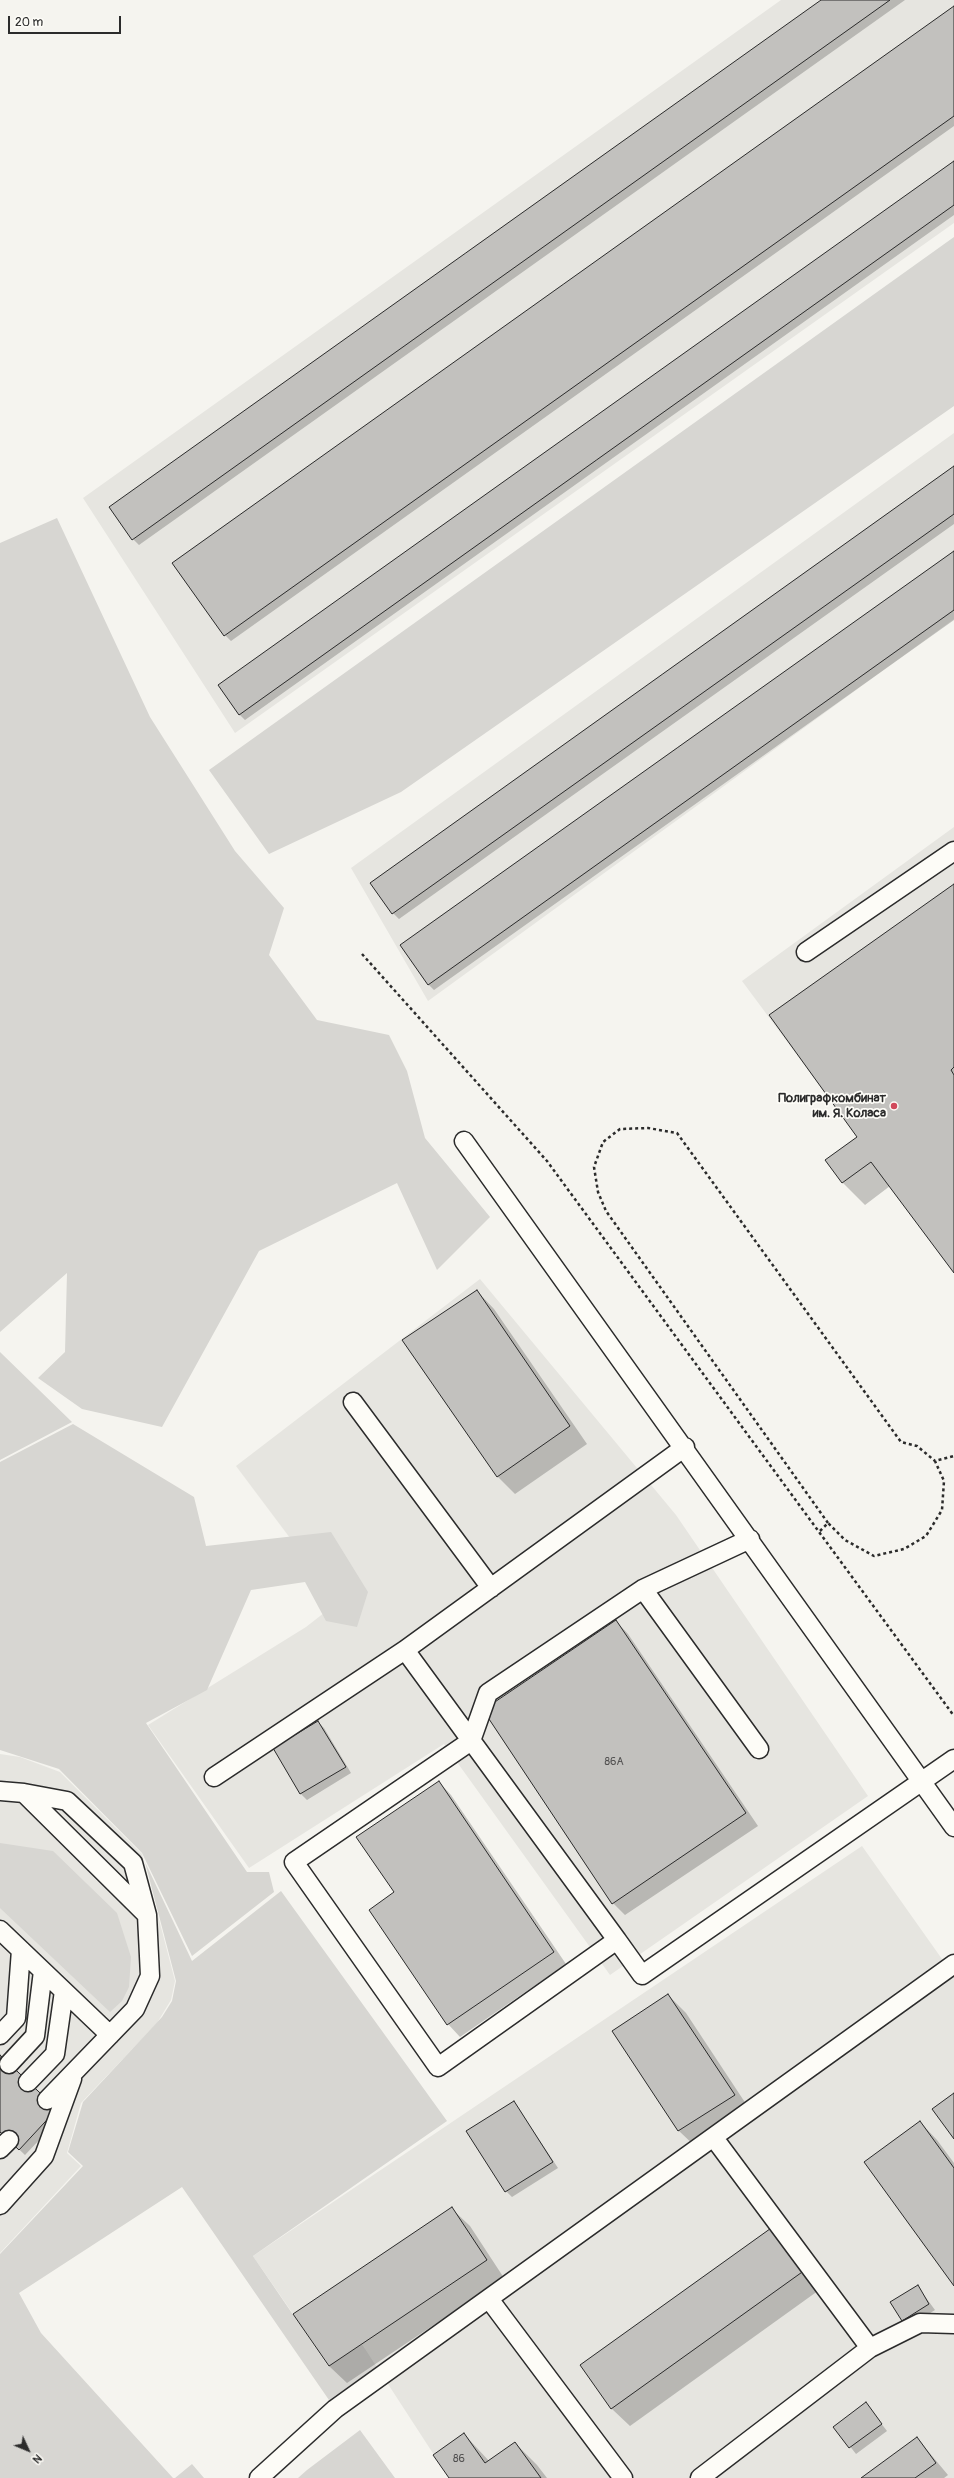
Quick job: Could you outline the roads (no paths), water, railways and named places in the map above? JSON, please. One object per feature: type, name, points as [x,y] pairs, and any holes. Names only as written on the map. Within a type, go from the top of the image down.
[{"type":"lane","points":[[806,952],[954,851]]},
{"type":"lane","points":[[464,1141],[685,1447],[954,1827]]},
{"type":"lane","points":[[353,1402],[491,1588]]},
{"type":"lane","points":[[214,1777],[405,1650],[685,1447]]},
{"type":"lane","points":[[617,1940],[438,2067],[294,1862],[471,1740],[488,1693],[643,1589],[750,1539]]},
{"type":"lane","points":[[643,1589],[759,1749]]},
{"type":"lane","points":[[405,1650],[642,1975],[954,1759]]},
{"type":"lane","points":[[0,1791],[24,1793],[67,1801],[133,1863],[147,1915],[150,1976],[135,2009],[47,2100]]},
{"type":"lane","points":[[24,1793],[147,1915]]},
{"type":"lane","points":[[0,1930],[110,2035]]},
{"type":"lane","points":[[0,2035],[16,2018],[21,1950]]},
{"type":"lane","points":[[260,2478],[335,2409],[954,1964]]},
{"type":"lane","points":[[9,2064],[35,2036],[43,1971]]},
{"type":"lane","points":[[28,2082],[55,2054],[64,1991]]},
{"type":"lane","points":[[0,2205],[44,2156],[74,2072]]},
{"type":"lane","points":[[714,2138],[870,2348]]},
{"type":"lane","points":[[489,2299],[623,2478]]},
{"type":"lane","points":[[700,2478],[870,2348],[920,2323],[954,2324]]},
{"type":"place","name":"Полиграфкомбинат им. Я. Коласа","points":[[894,1106]]}]
